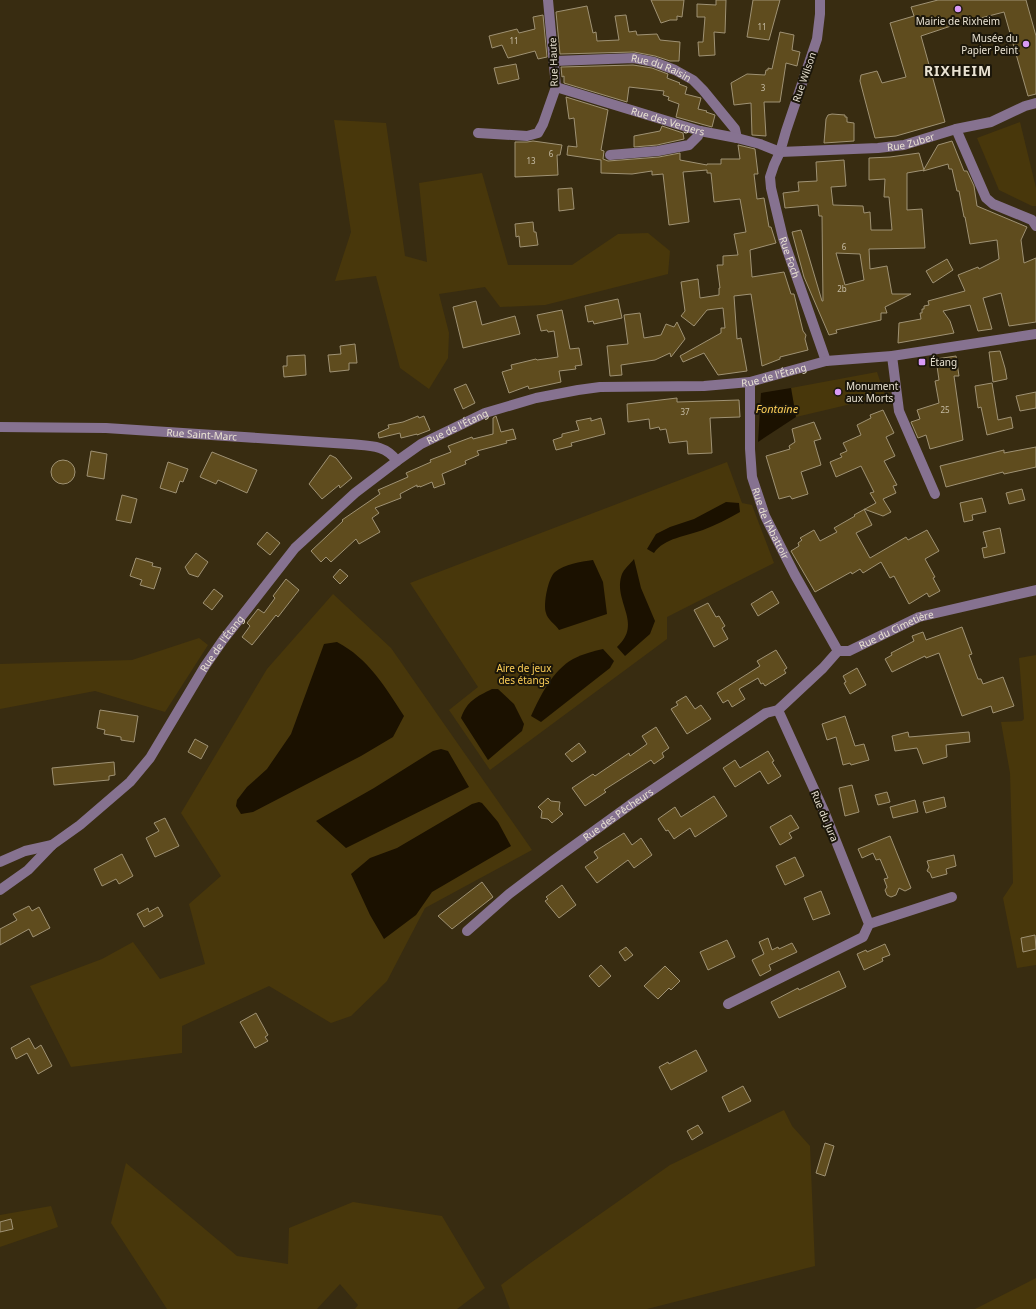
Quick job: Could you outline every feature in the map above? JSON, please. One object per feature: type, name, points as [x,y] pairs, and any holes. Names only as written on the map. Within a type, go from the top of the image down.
[{"type":"street","name":"Rue Haute","points":[[478,133],[527,136],[538,133],[543,124],[556,87],[555,61],[548,0]]},
{"type":"street","name":"Rue Wilson","points":[[780,152],[817,39],[820,0]]},
{"type":"street","name":"Rue du Raisin","points":[[555,61],[634,58],[654,62],[675,70],[693,80],[704,90],[736,129],[737,138]]},
{"type":"street","name":"Rue des Vergers","points":[[556,87],[700,130],[760,144],[780,152]]},
{"type":"street","name":"Rue Zuber","points":[[780,152],[878,148],[904,145],[956,129],[991,122],[1025,106],[1036,103]]},
{"type":"street","points":[[956,129],[986,198],[993,204],[1032,220],[1036,226]]},
{"type":"street","points":[[610,155],[658,151],[689,145],[698,136],[700,130]]},
{"type":"street","name":"Rue Foch","points":[[780,152],[770,178],[771,188],[784,238],[826,362]]},
{"type":"street","name":"Rue de l'Étang","points":[[0,890],[28,870],[52,845],[80,825],[130,782],[150,758],[222,640],[294,548],[355,493],[421,444],[485,413],[536,398],[578,390],[600,387],[704,386],[750,382],[826,362],[892,356],[1036,334]]},
{"type":"street","points":[[892,356],[899,411],[935,494]]},
{"type":"street","name":"Rue de l'Abattoir","points":[[750,382],[750,449],[752,477],[765,516],[795,575],[838,651]]},
{"type":"street","name":"Rue Saint-Marc","points":[[0,427],[106,428],[349,444],[383,448],[392,453],[397,461]]},
{"type":"street","name":"Rue du Cimetière","points":[[838,651],[849,651],[919,616],[1036,590]]},
{"type":"street","points":[[778,710],[824,668],[838,651]]},
{"type":"street","name":"Rue du Jura","points":[[778,710],[824,811],[868,924]]},
{"type":"street","name":"Rue des Pêcheurs","points":[[467,931],[509,894],[630,805],[766,713],[778,710]]},
{"type":"street","name":"Rue de l'Étang","points":[[0,862],[25,851],[52,845]]},
{"type":"street","points":[[728,1004],[862,937],[868,924],[952,897]]},
{"type":"green space","points":[[334,120],[386,123],[405,256],[427,262],[419,183],[482,173],[508,265],[572,265],[618,234],[648,233],[670,251],[668,274],[545,305],[500,307],[485,287],[439,294],[449,333],[448,358],[429,389],[400,368],[376,276],[335,281],[351,232]]},
{"type":"green space","points":[[1020,122],[1036,188],[1036,206],[1032,206],[999,190],[977,138]]},
{"type":"green space","points":[[877,372],[885,396],[796,417],[791,388]]},
{"type":"green space","name":"Aire de jeux des étangs","points":[[727,462],[742,503],[752,505],[774,563],[667,617],[667,639],[490,770],[449,710],[478,687],[410,583]]},
{"type":"green space","points":[[333,594],[391,648],[532,850],[425,908],[387,981],[351,1016],[331,1023],[269,986],[182,1026],[182,1053],[71,1067],[30,986],[102,959],[133,942],[160,979],[205,964],[189,904],[221,876],[181,813],[267,669]]},
{"type":"green space","points":[[199,638],[208,645],[165,712],[95,691],[0,709],[0,664],[132,660]]},
{"type":"green space","points":[[1036,655],[1036,965],[1017,968],[1003,898],[1013,883],[1010,773],[1001,722],[1022,721],[1024,719],[1019,658]]},
{"type":"green space","points":[[784,1110],[792,1126],[810,1146],[815,1266],[647,1309],[510,1309],[501,1285],[529,1264],[670,1165]]},
{"type":"green space","points":[[126,1163],[237,1256],[288,1264],[289,1228],[353,1202],[442,1216],[485,1288],[457,1309],[355,1309],[358,1305],[340,1284],[317,1309],[167,1309],[111,1223]]},
{"type":"green space","points":[[51,1206],[58,1227],[0,1247],[0,1215]]},
{"type":"green space","points":[[1036,1278],[1036,1309],[975,1309]]},
{"type":"water","name":"Fontaine","points":[[791,388],[796,417],[758,442],[761,393]]},
{"type":"water","points":[[726,502],[739,503],[740,512],[708,528],[676,538],[658,548],[654,553],[647,549],[656,534],[670,527],[694,519]]},
{"type":"water","points":[[634,559],[641,588],[655,621],[650,634],[625,656],[617,647],[625,638],[628,629],[628,620],[620,584],[623,572]]},
{"type":"water","points":[[593,560],[603,582],[607,614],[559,630],[548,617],[545,609],[547,591],[552,575],[563,567]]},
{"type":"water","points":[[337,642],[358,656],[367,665],[383,684],[404,716],[393,737],[361,756],[253,812],[241,814],[236,806],[237,800],[247,787],[267,769],[291,734],[324,644]]},
{"type":"water","points":[[603,649],[614,661],[610,668],[541,722],[531,716],[543,692],[559,670],[577,657]]},
{"type":"water","points":[[492,689],[498,689],[514,704],[524,724],[522,731],[488,760],[461,718],[469,703]]},
{"type":"water","points":[[441,749],[448,751],[469,787],[346,848],[316,821],[374,788],[433,751]]},
{"type":"water","points":[[479,802],[482,803],[498,822],[511,846],[432,892],[416,915],[384,939],[370,915],[351,874],[370,858],[397,848],[472,804]]},
{"type":"building","points":[[651,0],[684,0],[682,17],[677,16],[677,20],[670,20],[661,23]]},
{"type":"building","points":[[716,0],[726,0],[725,33],[714,32],[715,55],[699,56],[698,42],[703,42],[705,17],[697,17],[697,4],[716,5]]},
{"type":"building","points":[[753,0],[780,0],[769,40],[747,37]]},
{"type":"building","points":[[938,0],[1026,0],[1036,36],[1036,94],[1028,96],[1004,12],[954,25],[921,36],[945,122],[896,136],[875,138],[860,81],[861,75],[877,71],[882,83],[906,77],[890,23],[914,16],[911,7]]},
{"type":"building","points":[[587,6],[593,33],[596,32],[597,41],[619,40],[615,16],[626,15],[629,32],[636,31],[637,35],[657,34],[660,40],[680,42],[679,61],[670,61],[655,56],[634,52],[560,54],[556,12]]},
{"type":"building","points":[[543,15],[547,57],[538,59],[535,51],[508,58],[502,45],[492,48],[489,36],[517,29],[519,33],[535,29],[533,17]]},
{"type":"building","points":[[780,32],[794,35],[792,50],[800,52],[797,66],[786,63],[780,102],[764,102],[766,136],[752,135],[751,103],[734,105],[731,83],[747,74],[765,75],[768,68],[772,69]]},
{"type":"building","points":[[516,64],[519,79],[498,84],[494,68]]},
{"type":"building","points":[[633,65],[652,68],[668,74],[667,78],[687,87],[685,94],[701,98],[698,109],[715,115],[712,127],[676,117],[679,104],[668,100],[669,97],[663,95],[664,91],[629,87],[627,102],[564,83],[564,76],[562,77],[561,67]]},
{"type":"building","points":[[566,97],[608,110],[601,150],[604,151],[603,159],[608,161],[659,157],[680,153],[680,160],[707,165],[721,164],[721,159],[740,159],[738,145],[755,149],[758,174],[754,174],[757,199],[764,198],[769,227],[771,227],[776,243],[750,250],[752,277],[784,272],[791,294],[794,294],[803,331],[806,335],[805,339],[808,350],[780,357],[780,359],[762,366],[751,294],[734,296],[737,339],[741,338],[747,371],[718,375],[704,353],[683,362],[680,356],[721,333],[721,328],[725,328],[723,308],[707,310],[694,326],[681,316],[685,311],[681,282],[698,279],[700,298],[719,295],[720,288],[717,265],[723,265],[723,256],[738,255],[734,234],[746,232],[740,199],[714,202],[711,173],[707,173],[707,170],[683,172],[689,222],[669,225],[663,174],[652,175],[652,171],[632,174],[601,173],[601,160],[567,155],[568,146],[577,147],[574,118],[569,119]]},
{"type":"building","points":[[828,115],[845,115],[845,117],[847,117],[847,122],[854,123],[854,141],[824,143],[826,119]]},
{"type":"building","points":[[662,126],[683,133],[684,139],[657,145],[634,147],[634,136],[660,131]]},
{"type":"building","points":[[533,141],[562,145],[560,155],[557,155],[558,175],[515,177],[515,142]]},
{"type":"building","points":[[952,141],[964,171],[967,171],[974,186],[977,206],[1027,227],[1021,240],[1024,263],[1036,258],[1036,322],[1009,326],[1001,293],[983,298],[992,329],[978,331],[970,305],[943,311],[950,321],[954,333],[898,343],[899,323],[921,319],[920,313],[922,313],[924,306],[929,305],[928,301],[965,291],[958,275],[978,267],[979,269],[999,259],[997,240],[970,244],[959,191],[957,191],[952,169],[949,169],[948,164],[923,171],[938,145]]},
{"type":"building","points":[[919,153],[924,170],[907,173],[907,210],[922,209],[925,248],[869,249],[870,269],[887,266],[892,294],[911,294],[885,307],[887,313],[881,313],[881,320],[836,330],[837,333],[829,335],[804,277],[792,232],[801,230],[823,301],[822,216],[819,216],[818,205],[785,208],[783,193],[799,191],[798,182],[817,181],[816,162],[844,160],[846,186],[831,187],[833,205],[863,206],[864,213],[870,212],[871,230],[892,230],[889,197],[884,197],[885,179],[869,180],[869,158]],"holes":[[[836,253],[860,254],[864,280],[845,285]]]},
{"type":"building","points":[[572,188],[574,209],[559,211],[558,189]]},
{"type":"building","points":[[533,222],[538,245],[520,247],[519,236],[516,237],[515,224]]},
{"type":"building","points":[[947,259],[953,270],[933,283],[926,271]]},
{"type":"building","points":[[618,299],[622,318],[594,324],[593,321],[588,322],[585,306]]},
{"type":"building","points":[[476,301],[482,325],[515,316],[520,334],[463,348],[453,307]]},
{"type":"building","points":[[562,310],[570,349],[579,348],[582,365],[575,366],[576,369],[559,371],[561,382],[529,389],[528,386],[509,393],[502,372],[512,369],[511,365],[536,359],[558,357],[554,331],[541,331],[537,315]]},
{"type":"building","points":[[640,313],[644,338],[661,335],[666,324],[674,327],[677,322],[685,339],[671,357],[670,353],[655,360],[621,365],[622,375],[610,376],[607,346],[628,344],[624,315]]},
{"type":"building","points":[[355,344],[357,363],[349,363],[349,370],[330,372],[328,355],[341,354],[340,346]]},
{"type":"building","points":[[1000,351],[1007,379],[993,382],[989,352]]},
{"type":"building","points":[[305,355],[306,375],[284,377],[283,366],[287,366],[287,356]]},
{"type":"building","points":[[956,356],[959,376],[954,376],[963,440],[930,449],[926,435],[918,438],[911,422],[920,419],[917,410],[939,403],[935,381],[939,380],[936,359]]},
{"type":"building","points":[[992,383],[998,420],[1011,417],[1013,428],[987,435],[981,407],[978,408],[975,386]]},
{"type":"building","points":[[466,384],[475,403],[463,409],[454,389]]},
{"type":"building","points":[[1036,392],[1036,408],[1020,411],[1016,396]]},
{"type":"building","points":[[677,398],[677,402],[739,400],[740,417],[710,418],[712,453],[688,454],[687,441],[669,443],[666,429],[660,430],[659,427],[650,429],[649,419],[628,422],[627,404]]},
{"type":"building","points":[[883,410],[894,433],[886,437],[895,456],[884,461],[897,485],[893,486],[896,493],[883,499],[891,512],[883,516],[865,509],[876,503],[870,493],[874,492],[861,466],[836,477],[830,462],[842,457],[840,454],[847,451],[843,443],[861,435],[857,425],[871,418],[870,415]]},
{"type":"building","points":[[418,416],[419,418],[424,416],[430,430],[417,435],[401,438],[400,433],[379,438],[378,433],[389,428],[388,425],[403,422]]},
{"type":"building","points":[[496,416],[501,432],[513,429],[516,439],[477,451],[479,455],[465,461],[466,464],[442,474],[445,484],[434,488],[432,482],[420,487],[417,487],[417,485],[400,494],[401,498],[375,508],[379,513],[372,518],[380,532],[359,544],[356,539],[331,562],[326,557],[321,562],[311,551],[343,521],[342,520],[380,494],[378,490],[408,477],[406,473],[431,462],[430,460],[451,452],[448,446],[472,437],[473,439],[493,434],[493,418]]},
{"type":"building","points":[[591,418],[591,421],[601,418],[605,434],[571,443],[572,446],[556,450],[553,440],[562,437],[562,434],[579,430],[576,421]]},
{"type":"building","points":[[814,422],[821,439],[814,441],[821,465],[801,472],[808,494],[792,499],[790,496],[779,499],[766,456],[790,449],[789,446],[795,442],[792,429]]},
{"type":"building","points":[[1036,447],[1036,467],[1004,474],[1003,472],[946,487],[940,466],[1004,450],[1004,453]]},
{"type":"building","points":[[91,451],[107,454],[104,479],[87,476]]},
{"type":"building","points":[[212,452],[257,470],[247,493],[218,480],[216,484],[200,477]]},
{"type":"building","points":[[330,455],[336,458],[352,478],[340,488],[339,485],[322,499],[309,484]]},
{"type":"building","points":[[63,460],[71,464],[75,472],[71,480],[63,484],[55,480],[51,472],[55,464]]},
{"type":"building","points":[[168,462],[188,469],[183,482],[180,481],[176,493],[160,488]]},
{"type":"building","points":[[1022,489],[1025,500],[1009,504],[1006,493]]},
{"type":"building","points":[[122,495],[137,499],[131,523],[116,520]]},
{"type":"building","points":[[982,498],[986,512],[972,515],[973,520],[964,522],[960,503]]},
{"type":"building","points":[[864,509],[872,525],[856,533],[870,558],[906,537],[908,540],[927,530],[939,551],[925,559],[935,577],[933,578],[940,591],[929,597],[927,593],[909,604],[894,576],[890,578],[881,562],[863,573],[860,569],[852,574],[851,572],[815,592],[791,551],[799,546],[798,543],[802,540],[800,538],[814,530],[820,541],[837,532],[834,528]]},
{"type":"building","points":[[1000,528],[1005,553],[984,558],[982,548],[987,547],[983,532]]},
{"type":"building","points":[[267,532],[280,543],[270,555],[257,544]]},
{"type":"building","points":[[196,553],[208,562],[198,577],[189,574],[185,567]]},
{"type":"building","points":[[136,558],[153,563],[152,566],[161,568],[154,589],[140,585],[142,580],[130,576]]},
{"type":"building","points":[[340,569],[348,576],[340,584],[333,577]]},
{"type":"building","points":[[286,579],[299,590],[278,617],[276,615],[252,645],[242,637],[250,626],[247,623],[258,609],[264,613],[275,598],[273,596]]},
{"type":"building","points":[[214,589],[223,596],[212,610],[203,603]]},
{"type":"building","points":[[772,591],[779,603],[758,616],[751,604]]},
{"type":"building","points":[[708,603],[716,617],[719,616],[725,626],[722,628],[728,639],[714,647],[694,610]]},
{"type":"building","points":[[962,627],[972,654],[969,655],[978,679],[981,679],[983,684],[1003,677],[1014,706],[993,713],[991,706],[962,716],[939,653],[926,658],[925,656],[892,672],[885,659],[892,655],[891,653],[914,641],[912,636],[923,632],[926,640]]},
{"type":"building","points":[[776,650],[787,668],[784,670],[786,673],[765,686],[763,683],[761,684],[758,678],[739,689],[745,699],[732,707],[728,700],[723,703],[717,693],[760,666],[757,661]]},
{"type":"building","points":[[857,668],[866,685],[850,694],[844,683],[846,682],[843,676]]},
{"type":"building","points":[[686,696],[695,709],[701,705],[711,719],[687,734],[671,709],[678,705],[676,702]]},
{"type":"building","points":[[100,710],[138,716],[134,742],[121,740],[121,737],[104,734],[105,730],[97,728]]},
{"type":"building","points":[[845,716],[855,746],[864,744],[869,760],[851,765],[850,763],[843,765],[836,737],[827,740],[822,724]]},
{"type":"building","points":[[656,727],[669,748],[662,753],[664,757],[654,764],[651,760],[604,790],[606,792],[585,806],[572,788],[593,774],[595,776],[629,753],[630,756],[647,744],[642,736]]},
{"type":"building","points":[[908,732],[909,737],[969,732],[970,742],[946,745],[947,757],[923,764],[917,748],[895,751],[892,736]]},
{"type":"building","points":[[195,739],[208,746],[201,759],[188,752]]},
{"type":"building","points":[[579,743],[586,752],[572,762],[565,754]]},
{"type":"building","points":[[768,751],[774,761],[772,762],[781,776],[768,784],[760,771],[735,787],[723,768],[735,760],[740,768]]},
{"type":"building","points":[[114,762],[115,775],[109,776],[109,780],[54,785],[52,768]]},
{"type":"building","points":[[852,785],[859,812],[845,816],[839,788]]},
{"type":"building","points":[[887,792],[890,802],[878,805],[875,795]]},
{"type":"building","points":[[714,796],[727,816],[695,837],[690,828],[674,839],[668,830],[666,831],[658,819],[675,807],[681,817]]},
{"type":"building","points":[[944,797],[946,807],[926,813],[923,802]]},
{"type":"building","points":[[548,798],[551,801],[560,802],[559,810],[563,814],[552,823],[548,819],[541,818],[542,811],[538,807]]},
{"type":"building","points":[[915,800],[918,812],[893,818],[890,807]]},
{"type":"building","points":[[791,815],[799,828],[789,833],[792,838],[780,845],[770,827]]},
{"type":"building","points":[[165,818],[179,846],[155,857],[146,838],[159,831],[154,823]]},
{"type":"building","points":[[624,833],[632,845],[641,838],[652,855],[634,868],[628,860],[597,883],[585,867],[598,858],[594,852]]},
{"type":"building","points":[[890,836],[911,888],[905,891],[899,888],[896,895],[891,897],[887,895],[885,890],[887,887],[884,879],[888,878],[880,859],[876,860],[873,853],[862,858],[858,849]]},
{"type":"building","points":[[122,854],[133,876],[119,884],[116,879],[102,886],[94,869]]},
{"type":"building","points":[[954,855],[956,866],[946,869],[947,874],[932,878],[930,873],[927,871],[929,867],[927,861]]},
{"type":"building","points":[[795,857],[804,876],[785,885],[776,866]]},
{"type":"building","points":[[482,882],[493,897],[452,929],[438,916]]},
{"type":"building","points":[[562,885],[576,905],[559,918],[545,901],[548,899],[546,897]]},
{"type":"building","points":[[821,891],[830,914],[813,920],[804,898]]},
{"type":"building","points":[[29,906],[32,911],[39,907],[50,928],[33,937],[29,929],[0,945],[0,929],[17,920],[13,914]]},
{"type":"building","points":[[158,907],[163,916],[144,927],[137,914],[148,908],[149,912]]},
{"type":"building","points":[[1035,935],[1036,949],[1023,952],[1021,938]]},
{"type":"building","points":[[768,938],[772,950],[778,947],[779,949],[792,943],[797,952],[769,965],[771,970],[760,976],[752,960],[764,954],[759,942]]},
{"type":"building","points":[[727,940],[735,957],[708,970],[700,952]]},
{"type":"building","points":[[885,944],[890,955],[882,958],[883,961],[864,970],[857,954],[866,950],[867,952]]},
{"type":"building","points":[[626,947],[633,955],[625,961],[619,952]]},
{"type":"building","points":[[601,965],[611,976],[599,987],[589,976]]},
{"type":"building","points":[[665,966],[680,981],[671,990],[669,988],[658,999],[644,986]]},
{"type":"building","points":[[839,971],[846,987],[779,1018],[771,1002],[798,988],[799,990]]},
{"type":"building","points":[[256,1013],[268,1035],[265,1037],[268,1041],[255,1048],[240,1022]]},
{"type":"building","points":[[29,1038],[35,1049],[41,1045],[52,1066],[38,1074],[27,1053],[16,1059],[11,1048]]},
{"type":"building","points":[[696,1050],[707,1071],[671,1090],[659,1067],[668,1062],[669,1064]]},
{"type":"building","points":[[743,1086],[751,1101],[729,1112],[722,1097]]},
{"type":"building","points":[[698,1125],[703,1133],[692,1140],[687,1131]]},
{"type":"building","points":[[825,1143],[834,1146],[825,1176],[816,1173]]},
{"type":"building","points":[[11,1219],[13,1229],[0,1232],[0,1222]]},
{"type":"place","name":"Mairie de Rixheim","points":[[958,9]]},
{"type":"place","name":"Musée du Papier Peint","points":[[1026,44]]},
{"type":"place","name":"Étang","points":[[922,362]]},
{"type":"place","name":"Monument aux Morts","points":[[838,392]]},
{"type":"district","name":"RIXHEIM","points":[[958,71]]}]
